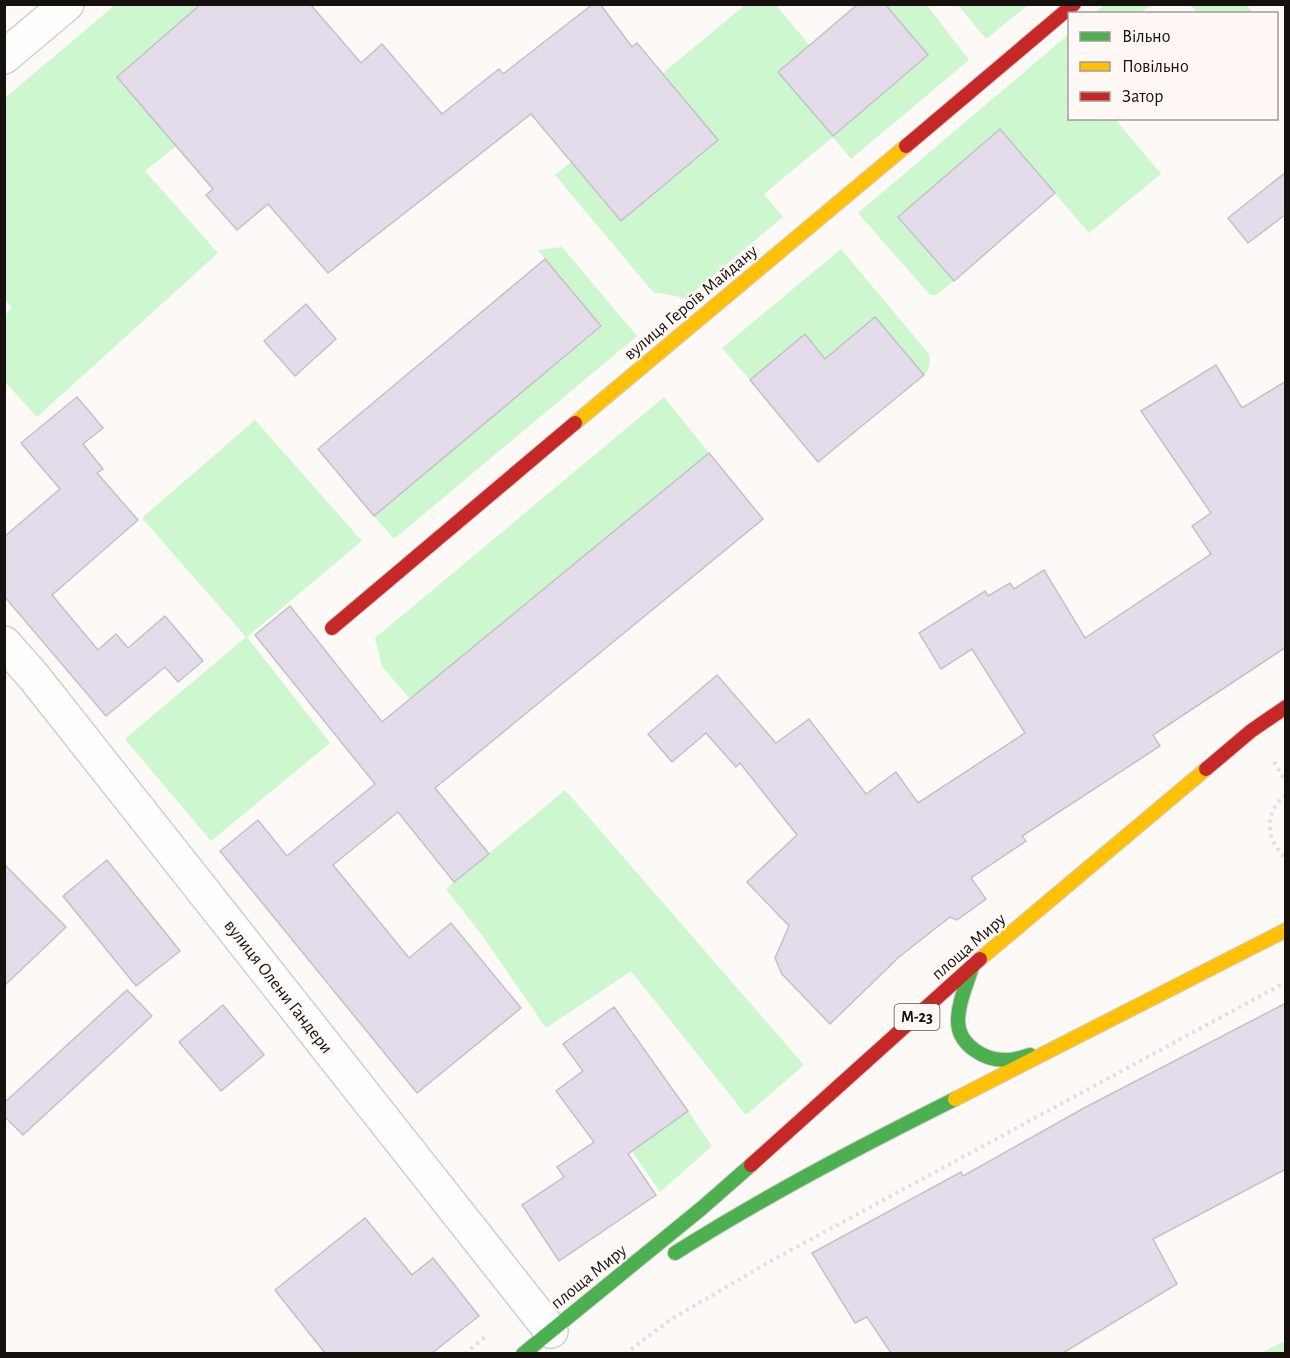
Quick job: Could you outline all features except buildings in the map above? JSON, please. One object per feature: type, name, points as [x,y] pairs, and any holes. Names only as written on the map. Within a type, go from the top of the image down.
[{"type":"main road","name":"вулиця Героїв Майдану","points":[[332,628],[1074,4]]},
{"type":"main road","name":"площа Миру","points":[[551,1331],[702,1208],[973,965],[1251,731],[1286,707]]},
{"type":"main road","points":[[666,1259],[740,1212],[832,1161],[1286,930]]},
{"type":"main road","points":[[973,965],[959,1008],[957,1024],[966,1042],[981,1055],[1005,1060],[1053,1050]]},
{"type":"main road","name":"площа Миру","points":[[551,1331],[647,1271]]},
{"type":"main road","name":"М-23","points":[[523,1353],[551,1331]]},
{"type":"street","points":[[4,57],[66,4]]},
{"type":"street","name":"вулиця Олени Гандери","points":[[4,643],[41,686],[551,1331]]},
{"type":"path","points":[[1269,753],[1286,782]]},
{"type":"path","points":[[1286,795],[1280,799],[1273,810],[1269,823],[1270,836],[1275,848],[1286,858]]},
{"type":"path","points":[[625,1353],[670,1320],[768,1262],[1286,982]]},
{"type":"green space","points":[[1104,4],[1151,5],[1141,12],[1095,12]]},
{"type":"green space","points":[[115,5],[201,5],[117,77],[176,146],[145,171],[218,253],[37,417],[5,382],[5,315],[12,308],[5,300],[5,98]]},
{"type":"green space","points":[[745,5],[776,5],[810,46],[778,72],[833,136],[928,56],[885,5],[927,5],[969,60],[851,159],[833,137],[764,194],[783,217],[686,298],[653,292],[555,175],[571,162],[621,221],[718,140],[663,73]]},
{"type":"green space","points":[[958,5],[1028,5],[986,39]]},
{"type":"green space","points":[[1190,5],[1246,5],[1253,12],[1197,12]]},
{"type":"green space","points":[[1068,35],[1068,120],[1116,120],[1161,174],[1089,233],[1000,130],[898,217],[954,281],[936,295],[930,295],[858,213]]},
{"type":"green space","points":[[562,247],[637,336],[394,539],[374,516],[601,327],[538,250]]},
{"type":"green space","points":[[841,249],[929,354],[930,365],[924,375],[875,317],[825,359],[805,334],[750,380],[722,348]]},
{"type":"green space","points":[[664,397],[709,453],[410,699],[382,666],[375,638]]},
{"type":"green space","points":[[255,420],[362,541],[247,637],[330,743],[211,841],[125,739],[246,637],[142,518]]},
{"type":"green space","points":[[565,790],[804,1065],[746,1115],[631,971],[546,1028],[484,938],[446,889]]},
{"type":"green space","points":[[688,1111],[712,1146],[660,1192],[632,1151]]},
{"type":"green space","points":[[1285,1341],[1285,1353],[1261,1353]]},
{"type":"traffic: fast","points":[[972,967],[958,1014],[959,1030],[963,1037],[974,1050],[990,1058],[1010,1060],[1030,1055]]},
{"type":"traffic: fast","points":[[675,1253],[813,1173],[955,1099]]},
{"type":"traffic: fast","points":[[523,1354],[702,1208],[751,1165]]},
{"type":"traffic: slow","points":[[575,423],[906,146]]},
{"type":"traffic: slow","points":[[980,959],[1206,769]]},
{"type":"traffic: slow","points":[[955,1099],[1286,930]]},
{"type":"traffic: jam","points":[[906,146],[1074,4]]},
{"type":"traffic: jam","points":[[332,628],[575,423]]},
{"type":"traffic: jam","points":[[1206,769],[1251,731],[1286,707]]},
{"type":"traffic: jam","points":[[751,1165],[980,959]]}]
